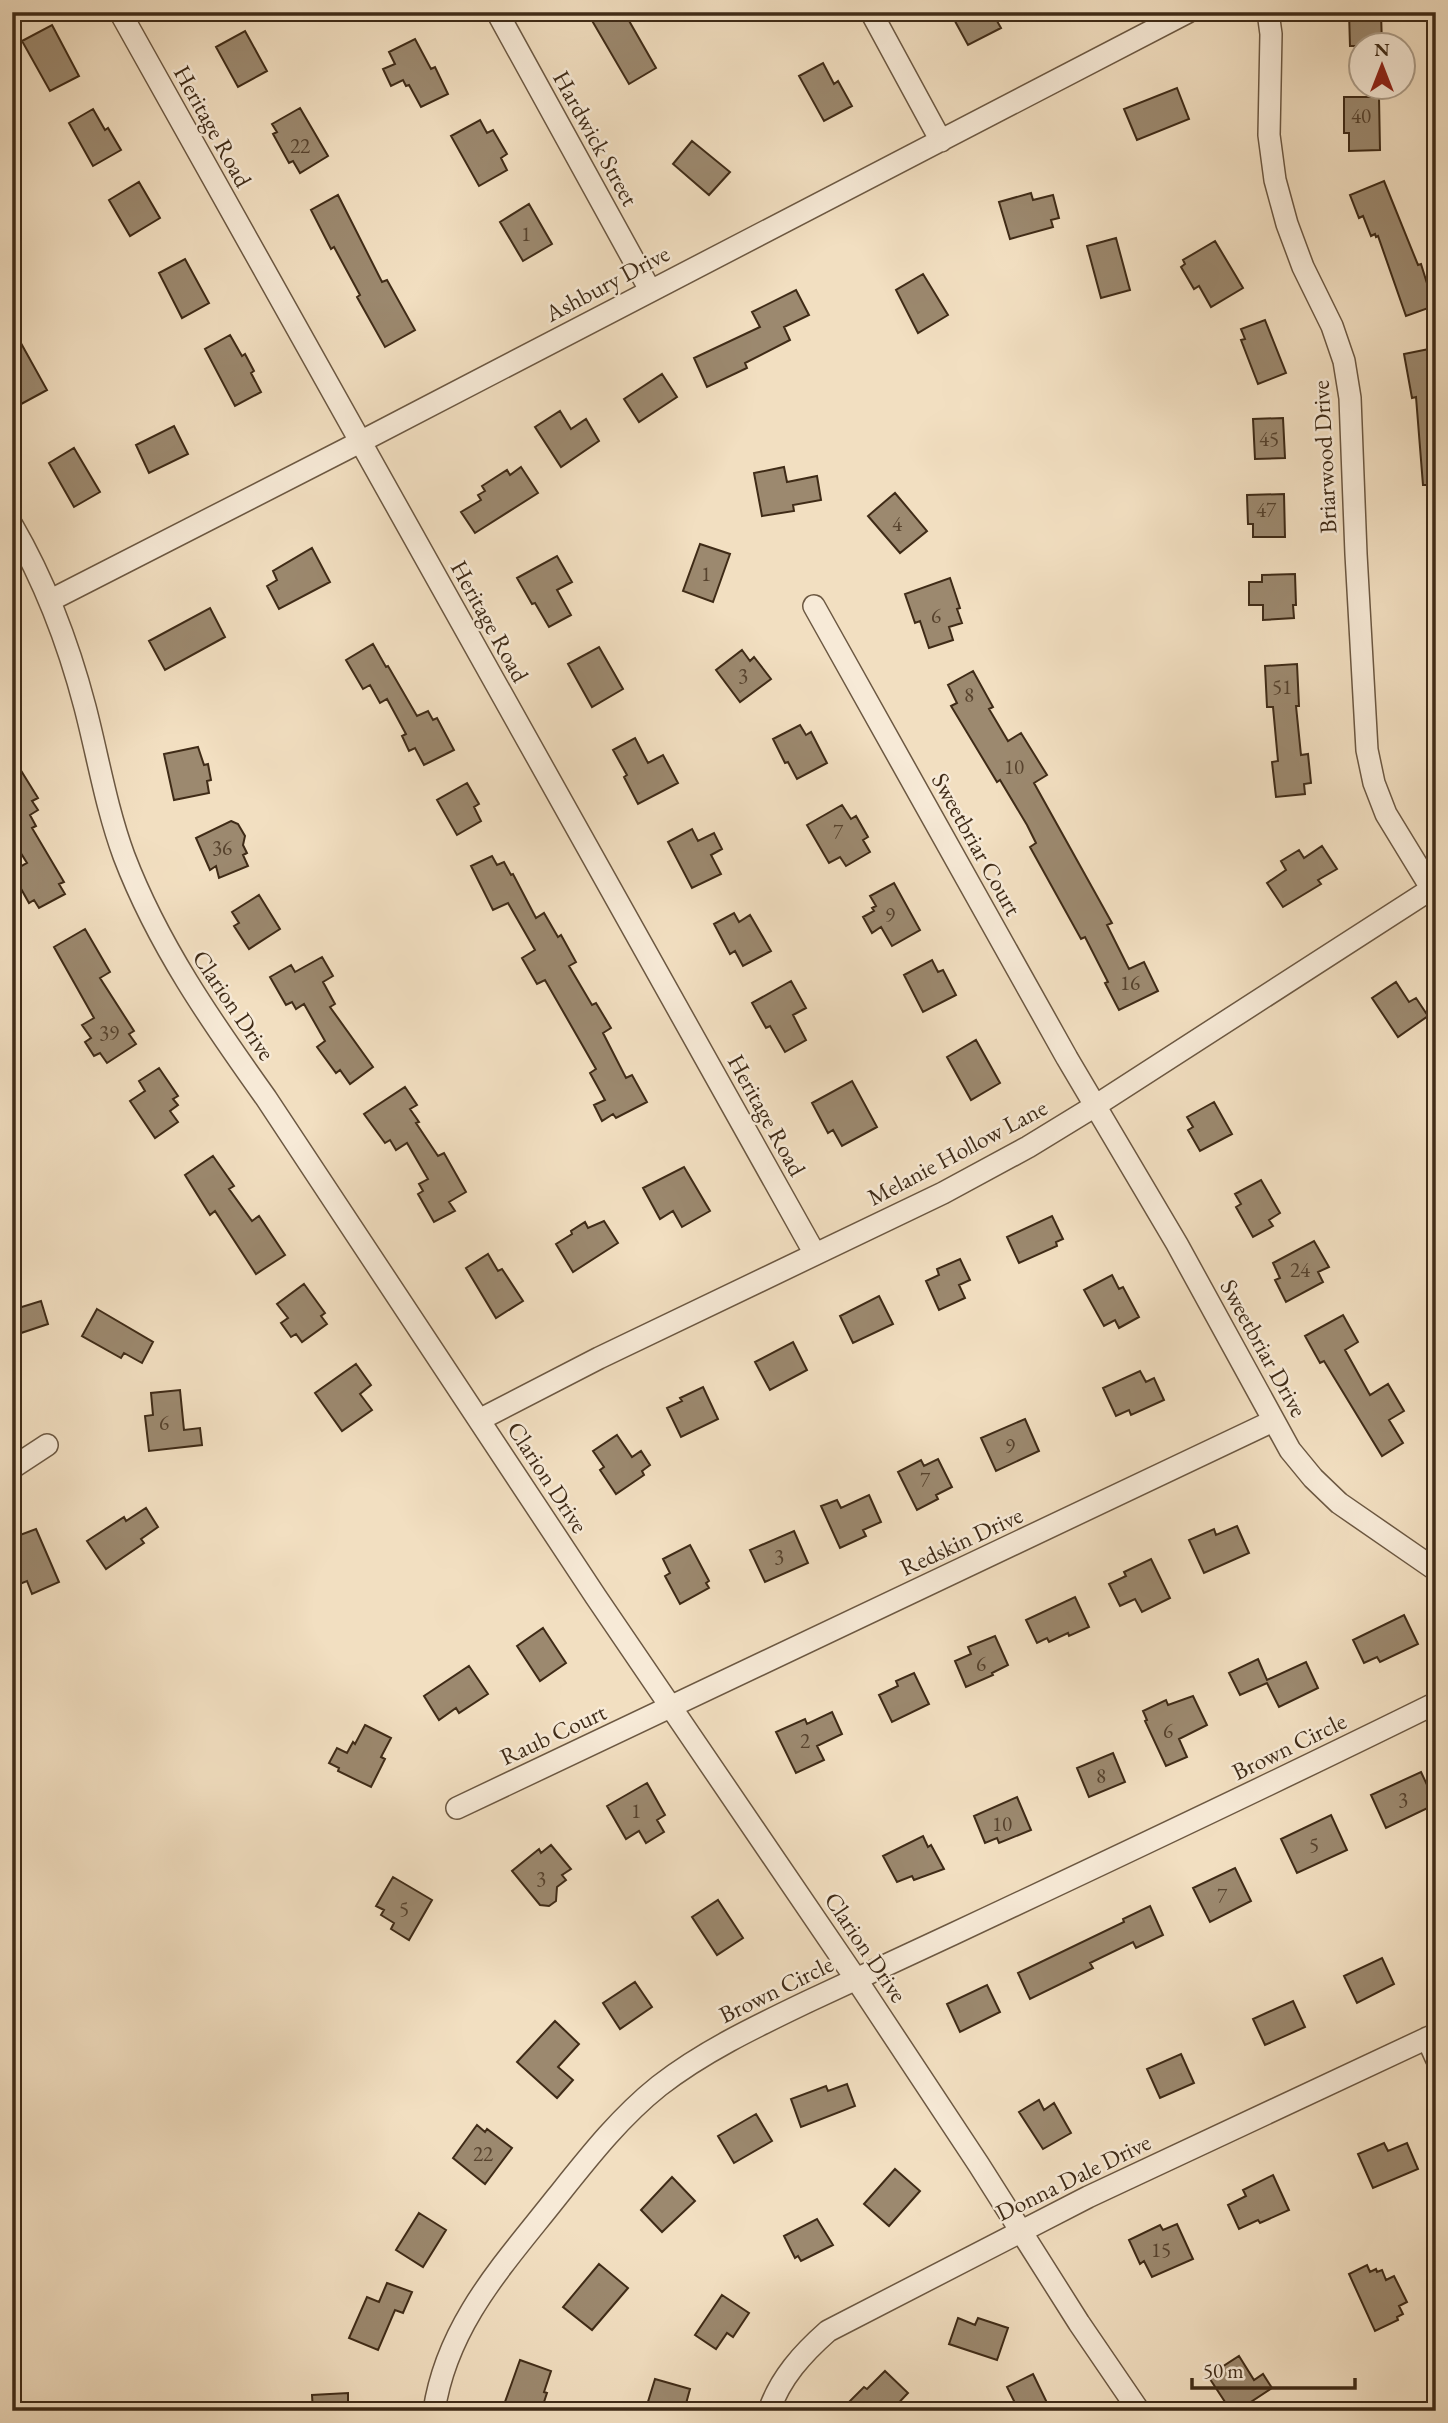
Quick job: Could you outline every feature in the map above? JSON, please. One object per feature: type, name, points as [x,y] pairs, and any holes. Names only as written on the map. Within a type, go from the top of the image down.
[{"type":"street","name":"Heritage Road","points":[[120,12],[815,1254]]},
{"type":"street","name":"Hardwick Street","points":[[497,12],[650,290]]},
{"type":"street","points":[[871,12],[941,141]]},
{"type":"street","name":"Ashbury Drive","points":[[51,600],[1188,12]]},
{"type":"street","name":"Briarwood Drive","points":[[1268,12],[1272,34],[1269,135],[1275,180],[1303,267],[1332,326],[1344,361],[1350,398],[1367,750],[1374,783],[1386,814],[1434,891]]},
{"type":"street","name":"Clarion Drive","points":[[12,524],[37,568],[51,600],[71,656],[105,795],[120,842],[153,924],[172,960],[671,1708],[856,1979],[1139,2411]]},
{"type":"street","name":"Sweetbriar Court","points":[[814,606],[1095,1106]]},
{"type":"street","name":"Melanie Hollow Lane","points":[[479,1420],[599,1358],[943,1193],[1028,1147],[1434,891]]},
{"type":"street","name":"Sweetbriar Drive","points":[[1095,1106],[1177,1244],[1290,1450],[1339,1503],[1436,1570]]},
{"type":"street","name":"Redskin Drive","points":[[671,1708],[1273,1421]]},
{"type":"street","points":[[12,1468],[47,1446]]},
{"type":"street","name":"Brown Circle","points":[[434,2411],[449,2356],[461,2327],[481,2293],[606,2137],[631,2110],[698,2059],[775,2017],[1201,1818],[1436,1703]]},
{"type":"street","name":"Raub Court","points":[[457,1808],[671,1708]]},
{"type":"street","points":[[1431,2036],[1436,2058]]},
{"type":"street","name":"Donna Dale Drive","points":[[769,2411],[786,2377],[805,2352],[828,2331],[1101,2191],[1431,2036]]},
{"type":"building","points":[[587,12],[624,12],[656,68],[629,84]]},
{"type":"building","points":[[950,12],[992,12],[1001,28],[968,45]]},
{"type":"building","points":[[1349,12],[1381,12],[1382,32],[1350,32]]},
{"type":"building","points":[[52,25],[79,76],[50,91],[22,41]]},
{"type":"building","points":[[245,31],[267,71],[238,87],[216,47]]},
{"type":"building","points":[[415,39],[431,69],[435,67],[448,94],[421,107],[409,85],[406,86],[403,80],[391,86],[383,69],[395,64],[389,52]]},
{"type":"building","points":[[823,63],[834,84],[838,81],[852,106],[824,121],[799,76]]},
{"type":"building","points":[[1177,88],[1189,119],[1137,140],[1124,109]]},
{"type":"building","points":[[1344,97],[1346,102],[1379,102],[1380,150],[1349,151],[1349,133],[1344,133]]},
{"type":"building","points":[[300,108],[328,156],[300,173],[293,161],[289,163],[273,134],[277,132],[272,124]]},
{"type":"building","points":[[93,109],[121,150],[93,166],[69,123]]},
{"type":"building","points":[[480,120],[487,133],[493,130],[507,154],[501,158],[507,170],[479,186],[451,136]]},
{"type":"building","points":[[692,141],[730,172],[709,195],[673,164]]},
{"type":"building","points":[[1384,181],[1418,265],[1421,264],[1434,306],[1406,316],[1378,236],[1371,236],[1363,216],[1359,218],[1350,195]]},
{"type":"building","points":[[139,182],[160,218],[130,236],[109,200]]},
{"type":"building","points":[[1031,193],[1033,200],[1053,195],[1059,218],[1051,220],[1053,227],[1010,239],[999,202]]},
{"type":"building","points":[[338,195],[382,282],[387,280],[415,330],[385,347],[357,297],[360,295],[334,247],[331,249],[311,210]]},
{"type":"building","points":[[529,204],[552,244],[523,261],[500,222]]},
{"type":"building","points":[[1116,238],[1130,290],[1101,298],[1087,246]]},
{"type":"building","points":[[1215,241],[1243,288],[1211,307],[1199,286],[1194,289],[1181,267],[1185,264],[1183,260]]},
{"type":"building","points":[[185,259],[209,303],[182,318],[159,273]]},
{"type":"building","points":[[923,274],[948,315],[918,333],[896,290]]},
{"type":"building","points":[[796,290],[809,315],[784,327],[790,340],[745,363],[747,368],[707,387],[694,358],[760,327],[752,312]]},
{"type":"building","points":[[1265,320],[1286,373],[1258,384],[1241,340],[1245,339],[1241,329]]},
{"type":"building","points":[[12,327],[47,390],[12,409]]},
{"type":"building","points":[[230,335],[242,356],[245,354],[261,392],[235,406],[205,349]]},
{"type":"building","points":[[1434,348],[1436,485],[1423,485],[1416,397],[1412,398],[1404,354]]},
{"type":"building","points":[[662,374],[677,397],[639,422],[624,399]]},
{"type":"building","points":[[560,411],[571,429],[586,419],[599,441],[561,467],[535,427]]},
{"type":"building","points":[[1283,418],[1285,458],[1255,459],[1253,419]]},
{"type":"building","points":[[174,426],[188,454],[149,473],[136,445]]},
{"type":"building","points":[[74,448],[100,492],[74,507],[49,463]]},
{"type":"building","points":[[521,467],[538,493],[475,533],[461,512],[481,500],[478,495],[485,491],[482,486],[507,470],[510,475]]},
{"type":"building","points":[[784,467],[787,482],[817,476],[821,500],[793,505],[794,511],[762,516],[754,473]]},
{"type":"building","points":[[895,493],[927,531],[900,553],[868,516]]},
{"type":"building","points":[[1284,494],[1285,537],[1253,537],[1253,524],[1248,524],[1247,495]]},
{"type":"building","points":[[700,544],[730,554],[713,602],[683,591]]},
{"type":"building","points":[[312,548],[330,582],[279,609],[267,586],[277,580],[273,571]]},
{"type":"building","points":[[557,556],[572,582],[557,590],[571,615],[549,627],[517,578]]},
{"type":"building","points":[[1295,574],[1294,618],[1263,620],[1263,605],[1249,605],[1249,582],[1262,582],[1262,575]]},
{"type":"building","points":[[950,578],[962,623],[949,627],[953,640],[929,648],[920,621],[915,623],[905,594]]},
{"type":"building","points":[[210,608],[225,637],[165,670],[149,641]]},
{"type":"building","points":[[373,644],[417,716],[428,711],[433,720],[437,718],[454,750],[424,765],[415,748],[409,751],[402,736],[406,734],[387,699],[380,703],[370,685],[363,689],[346,660]]},
{"type":"building","points":[[599,647],[623,689],[592,707],[568,664]]},
{"type":"building","points":[[742,650],[750,661],[754,657],[771,679],[740,702],[716,670]]},
{"type":"building","points":[[1297,664],[1299,706],[1296,706],[1301,755],[1308,754],[1311,783],[1304,784],[1305,794],[1276,797],[1272,762],[1278,761],[1273,707],[1267,707],[1265,666]]},
{"type":"building","points":[[973,671],[993,707],[989,709],[1008,741],[1021,733],[1047,775],[1034,783],[1112,923],[1107,925],[1129,969],[1144,962],[1158,991],[1119,1010],[1085,937],[1081,939],[1030,847],[1036,843],[1027,825],[1000,780],[997,782],[951,706],[957,703],[948,685]]},
{"type":"building","points":[[800,725],[806,735],[811,732],[827,763],[797,779],[773,739]]},
{"type":"building","points":[[635,738],[648,763],[663,755],[678,783],[638,804],[624,777],[627,775],[613,750]]},
{"type":"building","points":[[198,747],[204,765],[208,764],[211,780],[207,781],[209,793],[174,800],[164,754]]},
{"type":"building","points":[[12,756],[38,798],[32,801],[38,810],[30,815],[36,826],[32,828],[64,882],[59,884],[65,894],[39,908],[34,900],[29,903],[15,878],[20,875],[16,869],[27,863],[12,839]]},
{"type":"building","points":[[467,783],[479,804],[474,807],[481,821],[457,835],[437,800]]},
{"type":"building","points":[[842,805],[851,819],[856,816],[868,837],[863,840],[870,852],[846,866],[840,857],[829,863],[807,825]]},
{"type":"building","points":[[231,821],[238,824],[245,836],[243,845],[247,853],[243,855],[248,866],[219,878],[216,866],[210,870],[196,838]]},
{"type":"building","points":[[692,829],[698,841],[714,833],[722,849],[711,855],[721,874],[692,888],[668,842]]},
{"type":"building","points":[[1322,846],[1337,869],[1318,880],[1321,884],[1283,907],[1267,883],[1286,870],[1281,861],[1299,850],[1304,858]]},
{"type":"building","points":[[492,856],[497,865],[504,862],[511,875],[513,874],[536,918],[544,913],[558,937],[561,935],[576,962],[569,966],[592,1005],[596,1003],[611,1028],[603,1033],[626,1078],[632,1075],[647,1102],[616,1118],[613,1114],[602,1121],[594,1105],[605,1100],[590,1073],[596,1069],[545,980],[537,984],[522,958],[535,950],[508,903],[493,910],[471,866]]},
{"type":"building","points":[[894,883],[920,930],[892,946],[881,927],[872,933],[863,917],[874,911],[872,908],[876,906],[870,896]]},
{"type":"building","points":[[259,895],[280,929],[249,949],[234,926],[239,923],[232,912]]},
{"type":"building","points":[[734,913],[739,922],[750,915],[771,951],[743,966],[735,951],[730,954],[714,924]]},
{"type":"building","points":[[85,929],[110,972],[100,978],[134,1031],[129,1034],[136,1044],[107,1063],[100,1053],[94,1056],[85,1042],[91,1038],[82,1025],[94,1018],[54,947]]},
{"type":"building","points":[[322,957],[333,976],[323,982],[335,1004],[330,1007],[373,1067],[350,1084],[340,1070],[336,1073],[317,1047],[325,1041],[304,1004],[296,1009],[292,1002],[286,1005],[270,977],[291,965],[295,972]]},
{"type":"building","points":[[932,960],[938,972],[943,970],[956,995],[923,1012],[904,975]]},
{"type":"building","points":[[791,981],[806,1008],[793,1015],[806,1040],[785,1052],[770,1026],[766,1028],[752,1003]]},
{"type":"building","points":[[1396,982],[1409,1002],[1416,998],[1428,1016],[1398,1037],[1372,998]]},
{"type":"building","points":[[976,1040],[1000,1083],[971,1100],[947,1057]]},
{"type":"building","points":[[159,1068],[178,1096],[173,1099],[178,1105],[170,1111],[178,1122],[155,1138],[130,1101],[145,1091],[139,1081]]},
{"type":"building","points":[[852,1081],[877,1127],[842,1146],[833,1130],[828,1133],[812,1103]]},
{"type":"building","points":[[405,1087],[417,1105],[410,1109],[419,1122],[416,1123],[438,1156],[444,1153],[466,1192],[449,1202],[455,1211],[434,1222],[418,1194],[423,1191],[419,1184],[428,1179],[407,1143],[396,1150],[390,1140],[385,1143],[364,1114]]},
{"type":"building","points":[[1214,1102],[1232,1134],[1200,1151],[1188,1130],[1193,1127],[1187,1117]]},
{"type":"building","points":[[213,1156],[234,1186],[229,1189],[252,1221],[259,1216],[285,1255],[256,1274],[215,1211],[210,1215],[185,1175]]},
{"type":"building","points":[[684,1167],[710,1211],[682,1227],[673,1211],[660,1219],[643,1188]]},
{"type":"building","points":[[1261,1180],[1280,1213],[1269,1220],[1273,1226],[1253,1237],[1236,1207],[1241,1204],[1235,1194]]},
{"type":"building","points":[[1052,1216],[1063,1239],[1056,1242],[1057,1246],[1019,1263],[1007,1237]]},
{"type":"building","points":[[604,1221],[618,1243],[573,1272],[556,1244],[585,1222],[588,1228]]},
{"type":"building","points":[[1314,1241],[1329,1267],[1318,1272],[1323,1282],[1286,1302],[1275,1280],[1280,1278],[1273,1263]]},
{"type":"building","points":[[488,1254],[498,1271],[502,1269],[523,1301],[496,1318],[466,1268]]},
{"type":"building","points":[[960,1259],[970,1280],[959,1285],[965,1298],[939,1310],[926,1281],[939,1275],[937,1269]]},
{"type":"building","points":[[1112,1275],[1119,1289],[1123,1287],[1139,1317],[1119,1328],[1115,1320],[1104,1326],[1084,1290]]},
{"type":"building","points":[[304,1284],[325,1313],[321,1316],[327,1324],[302,1342],[296,1334],[291,1337],[281,1323],[288,1318],[277,1304]]},
{"type":"building","points":[[879,1296],[893,1324],[853,1343],[840,1316]]},
{"type":"building","points":[[41,1301],[48,1324],[12,1336],[12,1310]]},
{"type":"building","points":[[97,1309],[153,1342],[142,1363],[124,1353],[121,1358],[82,1336]]},
{"type":"building","points":[[1343,1315],[1358,1342],[1345,1350],[1370,1395],[1388,1384],[1404,1411],[1389,1420],[1403,1443],[1382,1456],[1324,1361],[1320,1363],[1305,1336]]},
{"type":"building","points":[[793,1342],[807,1370],[770,1390],[755,1362]]},
{"type":"building","points":[[356,1364],[371,1385],[360,1394],[372,1410],[342,1431],[315,1393]]},
{"type":"building","points":[[1140,1371],[1146,1382],[1154,1378],[1164,1400],[1131,1415],[1129,1410],[1116,1416],[1103,1388]]},
{"type":"building","points":[[703,1387],[718,1419],[681,1437],[667,1408]]},
{"type":"building","points":[[180,1390],[184,1430],[200,1428],[202,1445],[149,1451],[145,1416],[153,1415],[151,1393]]},
{"type":"building","points":[[1025,1419],[1039,1451],[996,1471],[981,1438]]},
{"type":"building","points":[[617,1435],[632,1457],[641,1451],[650,1465],[642,1471],[644,1475],[616,1494],[600,1470],[604,1467],[593,1451]]},
{"type":"building","points":[[938,1459],[952,1487],[936,1495],[938,1499],[917,1510],[898,1472],[921,1460],[924,1466]]},
{"type":"building","points":[[869,1495],[881,1522],[863,1530],[866,1536],[840,1548],[821,1506],[837,1500],[841,1508]]},
{"type":"building","points":[[146,1508],[158,1527],[141,1539],[144,1543],[106,1569],[87,1541],[124,1517],[126,1521]]},
{"type":"building","points":[[1237,1526],[1249,1553],[1204,1573],[1189,1540],[1214,1529],[1216,1535]]},
{"type":"building","points":[[36,1529],[59,1582],[32,1594],[27,1581],[12,1587],[12,1538]]},
{"type":"building","points":[[794,1531],[808,1563],[765,1582],[750,1550]]},
{"type":"building","points":[[690,1545],[709,1581],[706,1583],[709,1588],[680,1604],[665,1576],[670,1573],[663,1559]]},
{"type":"building","points":[[1151,1559],[1170,1598],[1142,1612],[1135,1599],[1120,1606],[1109,1584],[1126,1576],[1124,1572]]},
{"type":"building","points":[[1075,1597],[1089,1627],[1069,1636],[1068,1633],[1049,1642],[1047,1638],[1037,1643],[1026,1620]]},
{"type":"building","points":[[1404,1615],[1418,1644],[1380,1662],[1377,1657],[1364,1663],[1353,1640]]},
{"type":"building","points":[[543,1628],[566,1663],[540,1681],[517,1646]]},
{"type":"building","points":[[995,1636],[1008,1665],[966,1687],[955,1661],[971,1654],[968,1647]]},
{"type":"building","points":[[1258,1659],[1267,1680],[1306,1662],[1318,1688],[1279,1707],[1267,1683],[1240,1695],[1229,1673]]},
{"type":"building","points":[[469,1666],[488,1694],[459,1713],[456,1708],[439,1720],[424,1696]]},
{"type":"building","points":[[914,1673],[929,1704],[892,1722],[879,1695],[898,1686],[896,1681]]},
{"type":"building","points":[[1193,1696],[1207,1725],[1179,1739],[1187,1757],[1166,1766],[1143,1711],[1166,1700],[1168,1705]]},
{"type":"building","points":[[832,1712],[842,1734],[817,1746],[824,1760],[796,1773],[776,1732],[805,1719],[807,1724]]},
{"type":"building","points":[[365,1725],[391,1738],[381,1757],[385,1759],[371,1787],[338,1771],[339,1768],[329,1763],[337,1748],[347,1753]]},
{"type":"building","points":[[1113,1753],[1125,1782],[1089,1797],[1077,1768]]},
{"type":"building","points":[[1421,1772],[1436,1804],[1386,1828],[1371,1795]]},
{"type":"building","points":[[647,1783],[665,1815],[657,1820],[664,1832],[646,1843],[639,1831],[626,1839],[607,1806]]},
{"type":"building","points":[[1017,1797],[1031,1830],[999,1843],[997,1838],[985,1843],[974,1816]]},
{"type":"building","points":[[1331,1815],[1347,1850],[1297,1873],[1281,1839]]},
{"type":"building","points":[[923,1836],[944,1869],[914,1880],[912,1876],[897,1882],[883,1856]]},
{"type":"building","points":[[551,1845],[571,1869],[562,1875],[566,1880],[557,1887],[556,1901],[549,1906],[540,1905],[512,1871],[539,1849],[541,1853]]},
{"type":"building","points":[[1235,1868],[1251,1901],[1210,1922],[1193,1888]]},
{"type":"building","points":[[393,1877],[432,1900],[409,1940],[391,1929],[394,1923],[381,1915],[384,1910],[376,1906]]},
{"type":"building","points":[[718,1900],[743,1938],[717,1955],[692,1917]]},
{"type":"building","points":[[1150,1906],[1163,1935],[1136,1948],[1133,1942],[1090,1963],[1093,1968],[1030,1999],[1018,1973],[1124,1922],[1123,1919]]},
{"type":"building","points":[[1382,1958],[1394,1984],[1357,2003],[1344,1976]]},
{"type":"building","points":[[635,1982],[652,2007],[620,2029],[603,2003]]},
{"type":"building","points":[[987,1985],[1000,2012],[960,2032],[947,2004]]},
{"type":"building","points":[[1293,2001],[1305,2027],[1265,2045],[1253,2019]]},
{"type":"building","points":[[555,2021],[579,2044],[558,2067],[573,2080],[557,2098],[517,2062]]},
{"type":"building","points":[[1181,2054],[1194,2083],[1160,2098],[1147,2069]]},
{"type":"building","points":[[847,2084],[855,2106],[801,2127],[791,2099],[826,2086],[828,2091]]},
{"type":"building","points":[[1039,2100],[1044,2110],[1054,2103],[1071,2133],[1043,2149],[1019,2112]]},
{"type":"building","points":[[756,2114],[772,2141],[734,2163],[718,2136]]},
{"type":"building","points":[[477,2125],[485,2132],[487,2129],[512,2148],[485,2184],[453,2158]]},
{"type":"building","points":[[1384,2143],[1388,2151],[1407,2143],[1418,2169],[1373,2188],[1358,2154]]},
{"type":"building","points":[[895,2169],[920,2191],[889,2226],[864,2204]]},
{"type":"building","points":[[1273,2175],[1289,2210],[1239,2229],[1228,2205],[1246,2196],[1243,2190]]},
{"type":"building","points":[[672,2177],[695,2201],[662,2232],[641,2210]]},
{"type":"building","points":[[419,2213],[446,2230],[423,2267],[396,2250]]},
{"type":"building","points":[[817,2219],[833,2245],[801,2261],[798,2256],[795,2258],[784,2236]]},
{"type":"building","points":[[1177,2224],[1193,2259],[1152,2277],[1144,2261],[1140,2264],[1129,2240],[1160,2225],[1163,2230]]},
{"type":"building","points":[[599,2264],[628,2288],[592,2330],[563,2307]]},
{"type":"building","points":[[1367,2265],[1370,2272],[1382,2270],[1386,2280],[1394,2276],[1407,2302],[1399,2306],[1403,2314],[1397,2317],[1398,2320],[1375,2331],[1349,2274]]},
{"type":"building","points":[[387,2283],[412,2292],[403,2313],[395,2310],[378,2350],[349,2338],[367,2297],[379,2302]]},
{"type":"building","points":[[722,2295],[749,2313],[733,2337],[727,2333],[716,2349],[695,2335]]},
{"type":"building","points":[[958,2318],[975,2325],[978,2318],[1008,2328],[997,2360],[949,2344]]},
{"type":"building","points":[[1239,2356],[1254,2380],[1263,2374],[1272,2388],[1237,2411],[1231,2411],[1208,2376]]},
{"type":"building","points":[[520,2360],[551,2371],[541,2411],[528,2411],[505,2402]]},
{"type":"building","points":[[885,2371],[908,2393],[891,2411],[840,2411],[864,2387],[867,2389]]},
{"type":"building","points":[[1033,2374],[1051,2411],[1019,2411],[1007,2387]]},
{"type":"building","points":[[655,2379],[690,2389],[684,2411],[650,2411],[651,2407],[647,2405]]},
{"type":"building","points":[[348,2393],[348,2411],[313,2411],[312,2395]]}]
